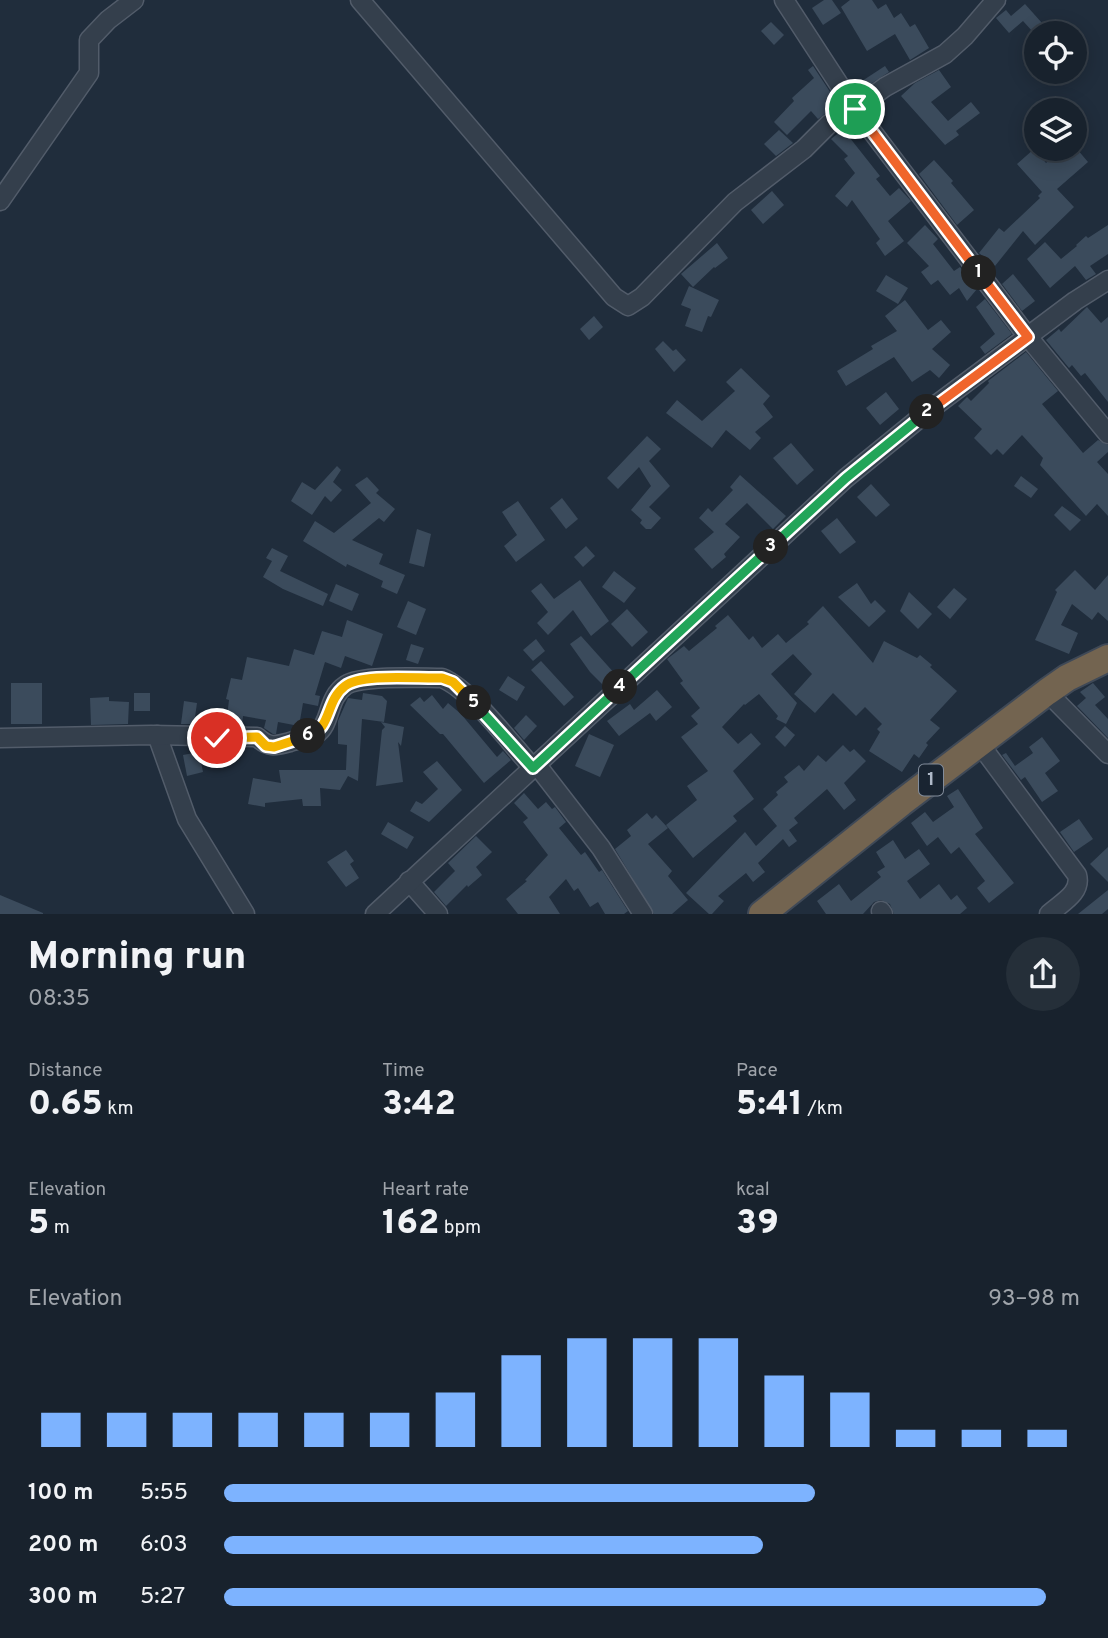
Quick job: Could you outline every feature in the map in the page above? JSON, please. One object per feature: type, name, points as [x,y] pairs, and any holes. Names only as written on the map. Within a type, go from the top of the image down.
[{"type":"highway","name":"1","points":[[762,914],[901,803],[1047,692],[1067,678],[1108,659]]},
{"type":"street","points":[[0,201],[89,73],[89,40],[108,20],[134,0]]},
{"type":"street","points":[[360,0],[614,298],[628,306],[642,297],[735,202],[804,149],[829,124],[884,87],[944,54],[965,36],[996,0]]},
{"type":"street","points":[[784,0],[855,109],[1028,337],[1108,434]]},
{"type":"street","points":[[375,914],[846,478],[932,408],[1075,301],[1108,280]]},
{"type":"street","points":[[0,738],[157,735],[257,737],[266,746],[274,747],[317,733],[326,720],[331,700],[346,685],[365,680],[442,678],[453,682],[467,695],[534,766],[601,848],[643,914]]},
{"type":"street","points":[[1047,692],[1108,754]]},
{"type":"street","points":[[157,735],[187,819],[246,914]]},
{"type":"street","points":[[979,744],[1077,875],[1079,886],[1049,914]]},
{"type":"street","points":[[409,881],[438,914]]},
{"type":"building","points":[[824,0],[832,0],[841,13],[823,25],[812,8]]},
{"type":"building","points":[[850,0],[872,0],[878,9],[886,4],[894,18],[901,13],[910,27],[915,24],[929,48],[910,60],[895,34],[867,51],[841,7]]},
{"type":"building","points":[[1025,4],[1040,21],[1023,21],[1009,33],[996,18],[1006,10],[1011,16]]},
{"type":"building","points":[[771,22],[784,35],[774,45],[761,31]]},
{"type":"building","points":[[813,66],[836,101],[828,107],[830,110],[818,119],[811,111],[787,135],[774,122],[794,101],[792,98],[814,78],[808,70]]},
{"type":"building","points":[[885,66],[889,72],[866,87],[862,81]]},
{"type":"building","points":[[939,70],[951,87],[931,102],[948,121],[971,102],[980,113],[956,131],[959,135],[945,145],[901,96],[915,83]]},
{"type":"building","points":[[846,127],[849,130],[846,133],[880,176],[876,179],[890,196],[899,188],[911,201],[888,221],[904,241],[885,256],[876,243],[880,239],[852,200],[847,207],[835,196],[855,173],[844,159],[848,156],[831,139]]},
{"type":"building","points":[[779,130],[793,143],[776,156],[764,144]]},
{"type":"building","points":[[1024,158],[1024,161],[1046,163],[1088,162],[1057,189],[1074,207],[1035,245],[1023,231],[995,266],[979,253],[999,228],[1004,232],[1040,198],[1038,196],[1042,192],[1017,164]]},
{"type":"building","points":[[934,160],[974,210],[957,225],[919,174]]},
{"type":"building","points":[[772,191],[784,205],[763,224],[751,210]]},
{"type":"building","points":[[925,225],[938,239],[933,244],[954,271],[960,267],[977,289],[967,301],[959,288],[950,295],[938,280],[931,285],[921,272],[929,266],[907,243]]},
{"type":"building","points":[[1108,225],[1108,254],[1090,266],[1096,274],[1086,280],[1075,266],[1050,288],[1027,259],[1045,242],[1061,259],[1086,236],[1088,238]]},
{"type":"building","points":[[717,243],[728,258],[693,287],[681,274]]},
{"type":"building","points":[[1013,274],[1035,301],[1022,311],[1002,284]]},
{"type":"building","points":[[886,275],[908,288],[898,304],[876,291]]},
{"type":"building","points":[[689,286],[719,300],[711,317],[708,316],[702,332],[685,326],[691,309],[681,305]]},
{"type":"building","points":[[985,299],[1012,334],[985,354],[980,347],[995,334],[976,307]]},
{"type":"building","points":[[905,300],[928,330],[941,320],[951,332],[932,349],[950,365],[939,378],[930,370],[912,382],[894,357],[846,386],[837,371],[897,331],[885,316]]},
{"type":"building","points":[[1087,307],[1101,323],[1108,317],[1108,402],[1085,373],[1081,376],[1072,365],[1069,368],[1046,340],[1059,329],[1061,332]]},
{"type":"building","points":[[594,316],[603,327],[589,340],[580,329]]},
{"type":"building","points":[[663,341],[673,351],[676,349],[686,360],[674,372],[655,349]]},
{"type":"building","points":[[1026,352],[1058,391],[1042,404],[1083,453],[1098,440],[1108,445],[1108,452],[1097,462],[1108,474],[1108,516],[1097,504],[1086,516],[1040,465],[1043,458],[1022,435],[1003,455],[997,449],[991,455],[974,438],[982,429],[958,406],[967,397],[971,401],[988,381]]},
{"type":"building","points":[[741,368],[770,396],[763,404],[773,417],[755,432],[761,438],[750,450],[726,430],[712,448],[666,413],[677,400],[702,421],[735,391],[726,382]]},
{"type":"building","points":[[886,392],[899,409],[880,425],[866,408]]},
{"type":"building","points":[[647,436],[661,449],[649,461],[670,486],[649,507],[661,518],[651,529],[646,529],[640,523],[642,520],[631,510],[651,486],[639,467],[618,489],[607,478]]},
{"type":"building","points":[[791,443],[814,470],[797,485],[773,458]]},
{"type":"building","points":[[337,466],[341,470],[333,482],[342,490],[331,502],[325,496],[312,515],[291,501],[302,482],[315,490]]},
{"type":"building","points":[[740,475],[786,516],[773,529],[747,503],[725,524],[740,537],[724,554],[726,557],[712,569],[694,549],[714,532],[699,518],[708,508],[712,512],[733,490],[730,487]]},
{"type":"building","points":[[1021,476],[1038,489],[1031,498],[1014,486]]},
{"type":"building","points":[[367,477],[379,490],[376,493],[395,509],[384,522],[379,518],[352,540],[383,554],[379,564],[405,575],[397,594],[381,587],[383,581],[347,564],[346,567],[303,541],[315,521],[334,533],[371,503],[355,485]]},
{"type":"building","points":[[871,484],[890,505],[876,517],[857,497]]},
{"type":"building","points":[[562,498],[578,519],[566,529],[550,508]]},
{"type":"building","points":[[518,501],[545,540],[516,562],[504,546],[517,535],[502,512]]},
{"type":"building","points":[[1062,506],[1081,520],[1070,531],[1054,515]]},
{"type":"building","points":[[837,518],[856,542],[840,554],[821,531]]},
{"type":"building","points":[[417,529],[431,534],[424,567],[409,563]]},
{"type":"building","points":[[586,546],[595,556],[583,567],[574,557]]},
{"type":"building","points":[[272,548],[288,556],[280,571],[328,594],[323,606],[283,589],[263,577],[272,561],[266,558]]},
{"type":"building","points":[[1075,570],[1095,590],[1108,575],[1108,621],[1098,612],[1092,620],[1072,604],[1061,625],[1078,633],[1069,654],[1035,640],[1057,592],[1055,590]]},
{"type":"building","points":[[614,571],[636,588],[624,603],[602,587]]},
{"type":"building","points":[[580,580],[609,621],[591,636],[573,610],[548,635],[537,623],[548,612],[531,591],[541,583],[554,599]]},
{"type":"building","points":[[857,583],[871,604],[875,600],[886,611],[869,627],[838,597]]},
{"type":"building","points":[[336,584],[359,594],[352,611],[329,601]]},
{"type":"building","points":[[954,588],[967,599],[950,619],[937,607]]},
{"type":"building","points":[[909,592],[932,614],[918,629],[900,611]]},
{"type":"building","points":[[408,601],[426,609],[416,635],[397,627]]},
{"type":"building","points":[[823,606],[873,663],[884,641],[917,658],[920,655],[957,691],[930,720],[940,728],[926,743],[928,745],[919,758],[914,754],[902,772],[869,751],[880,732],[877,729],[882,724],[865,707],[856,716],[833,693],[815,713],[794,694],[812,674],[793,654],[771,674],[797,703],[786,724],[776,719],[778,716],[759,694],[744,704],[722,727],[738,744],[751,733],[761,744],[733,771],[754,799],[733,816],[737,821],[693,858],[666,825],[697,800],[687,786],[708,771],[681,737],[698,724],[691,716],[700,708],[680,683],[683,681],[667,659],[684,646],[689,651],[728,615],[749,640],[753,636],[762,648],[778,634],[786,643],[809,624],[807,622]]},
{"type":"building","points":[[627,609],[648,632],[632,647],[611,624]]},
{"type":"building","points":[[347,620],[383,634],[372,666],[345,656],[341,668],[325,662],[315,695],[320,696],[318,706],[303,703],[299,726],[278,722],[276,734],[273,734],[264,728],[266,720],[243,716],[242,725],[226,725],[229,700],[226,699],[231,678],[242,680],[247,657],[289,666],[294,649],[314,655],[322,631],[342,637]]},
{"type":"building","points":[[581,636],[616,675],[604,686],[570,644]]},
{"type":"building","points":[[536,639],[545,651],[533,661],[523,650]]},
{"type":"building","points":[[411,644],[424,648],[418,664],[406,660]]},
{"type":"building","points":[[541,661],[574,697],[564,706],[531,670]]},
{"type":"building","points":[[508,676],[525,687],[517,701],[499,690]]},
{"type":"building","points":[[11,683],[42,683],[42,724],[11,724]]},
{"type":"building","points":[[1093,683],[1105,697],[1095,705],[1108,719],[1108,738],[1077,706],[1086,698],[1080,692]]},
{"type":"building","points":[[657,690],[672,707],[656,721],[650,713],[619,736],[607,721],[630,704],[634,710]]},
{"type":"building","points":[[134,693],[150,693],[150,711],[134,711]]},
{"type":"building","points":[[363,693],[382,696],[387,701],[384,722],[362,719],[358,781],[348,776],[340,790],[320,788],[321,806],[303,806],[302,799],[265,803],[265,807],[248,804],[253,778],[281,783],[279,770],[346,770],[347,745],[338,744],[338,721],[348,698],[362,700]]},
{"type":"building","points":[[432,695],[443,709],[448,703],[461,714],[497,757],[503,751],[511,760],[484,783],[443,734],[410,705],[420,697],[424,702]]},
{"type":"building","points":[[109,697],[109,701],[129,702],[128,724],[91,725],[90,698]]},
{"type":"building","points":[[184,701],[197,703],[194,724],[181,724]]},
{"type":"building","points":[[526,715],[537,726],[524,740],[514,728]]},
{"type":"building","points":[[381,722],[404,727],[401,746],[398,742],[403,782],[376,786],[382,730],[385,727]]},
{"type":"building","points":[[785,726],[795,735],[785,747],[775,737]]},
{"type":"building","points":[[589,734],[614,745],[600,777],[575,766]]},
{"type":"building","points":[[1042,737],[1060,761],[1045,773],[1058,791],[1042,802],[1025,777],[1021,780],[1002,755],[1006,753],[1015,766],[1033,753],[1029,747]]},
{"type":"building","points":[[843,745],[850,752],[854,749],[866,761],[844,783],[856,800],[844,810],[827,789],[794,818],[798,823],[789,830],[797,841],[789,847],[783,839],[758,863],[765,872],[753,882],[746,873],[718,896],[724,901],[712,914],[686,893],[745,832],[756,846],[777,826],[763,809],[788,782],[784,777],[799,765],[804,771],[818,755],[826,762]]},
{"type":"building","points":[[199,752],[203,772],[187,776],[183,755]]},
{"type":"building","points":[[437,761],[462,790],[429,822],[410,811],[416,801],[422,804],[438,789],[423,772]]},
{"type":"building","points":[[958,789],[983,828],[975,834],[1014,883],[989,903],[977,888],[985,881],[959,847],[951,854],[938,837],[927,846],[911,823],[925,812],[933,822],[954,807],[947,796]]},
{"type":"building","points":[[524,793],[538,809],[546,802],[552,809],[555,807],[566,822],[559,828],[581,855],[585,852],[599,872],[602,870],[628,911],[624,914],[605,914],[598,902],[590,907],[578,888],[574,891],[566,879],[549,897],[560,914],[518,914],[506,899],[527,881],[525,880],[548,855],[523,822],[528,818],[514,803]]},
{"type":"building","points":[[647,813],[652,819],[656,815],[668,828],[648,844],[672,871],[668,876],[688,900],[672,914],[654,914],[615,849],[631,836],[627,830]]},
{"type":"building","points":[[1079,819],[1093,839],[1074,852],[1060,832]]},
{"type":"building","points":[[388,822],[414,837],[407,849],[381,834]]},
{"type":"building","points":[[476,836],[492,852],[476,867],[482,875],[468,887],[467,885],[446,906],[434,892],[455,871],[448,863]]},
{"type":"building","points":[[893,840],[905,859],[919,849],[930,864],[907,881],[920,899],[939,884],[951,900],[957,895],[967,908],[960,914],[894,914],[890,904],[881,900],[874,902],[863,914],[826,914],[817,901],[839,884],[851,901],[881,877],[877,872],[885,867],[876,852]]},
{"type":"building","points":[[1108,847],[1108,882],[1090,864]]},
{"type":"building","points":[[346,850],[354,861],[350,864],[359,878],[346,887],[327,862]]},
{"type":"building","points":[[1108,890],[1108,909],[1102,914],[1078,914]]},
{"type":"building","points":[[0,895],[43,913],[43,914],[0,914]]},
{"type":"route","points":[[217,738],[257,737],[266,746],[274,747],[317,733],[326,720],[331,700],[346,685],[365,680],[442,678],[453,682],[467,695],[533,768],[846,478],[932,408],[1028,337],[855,109]]}]
